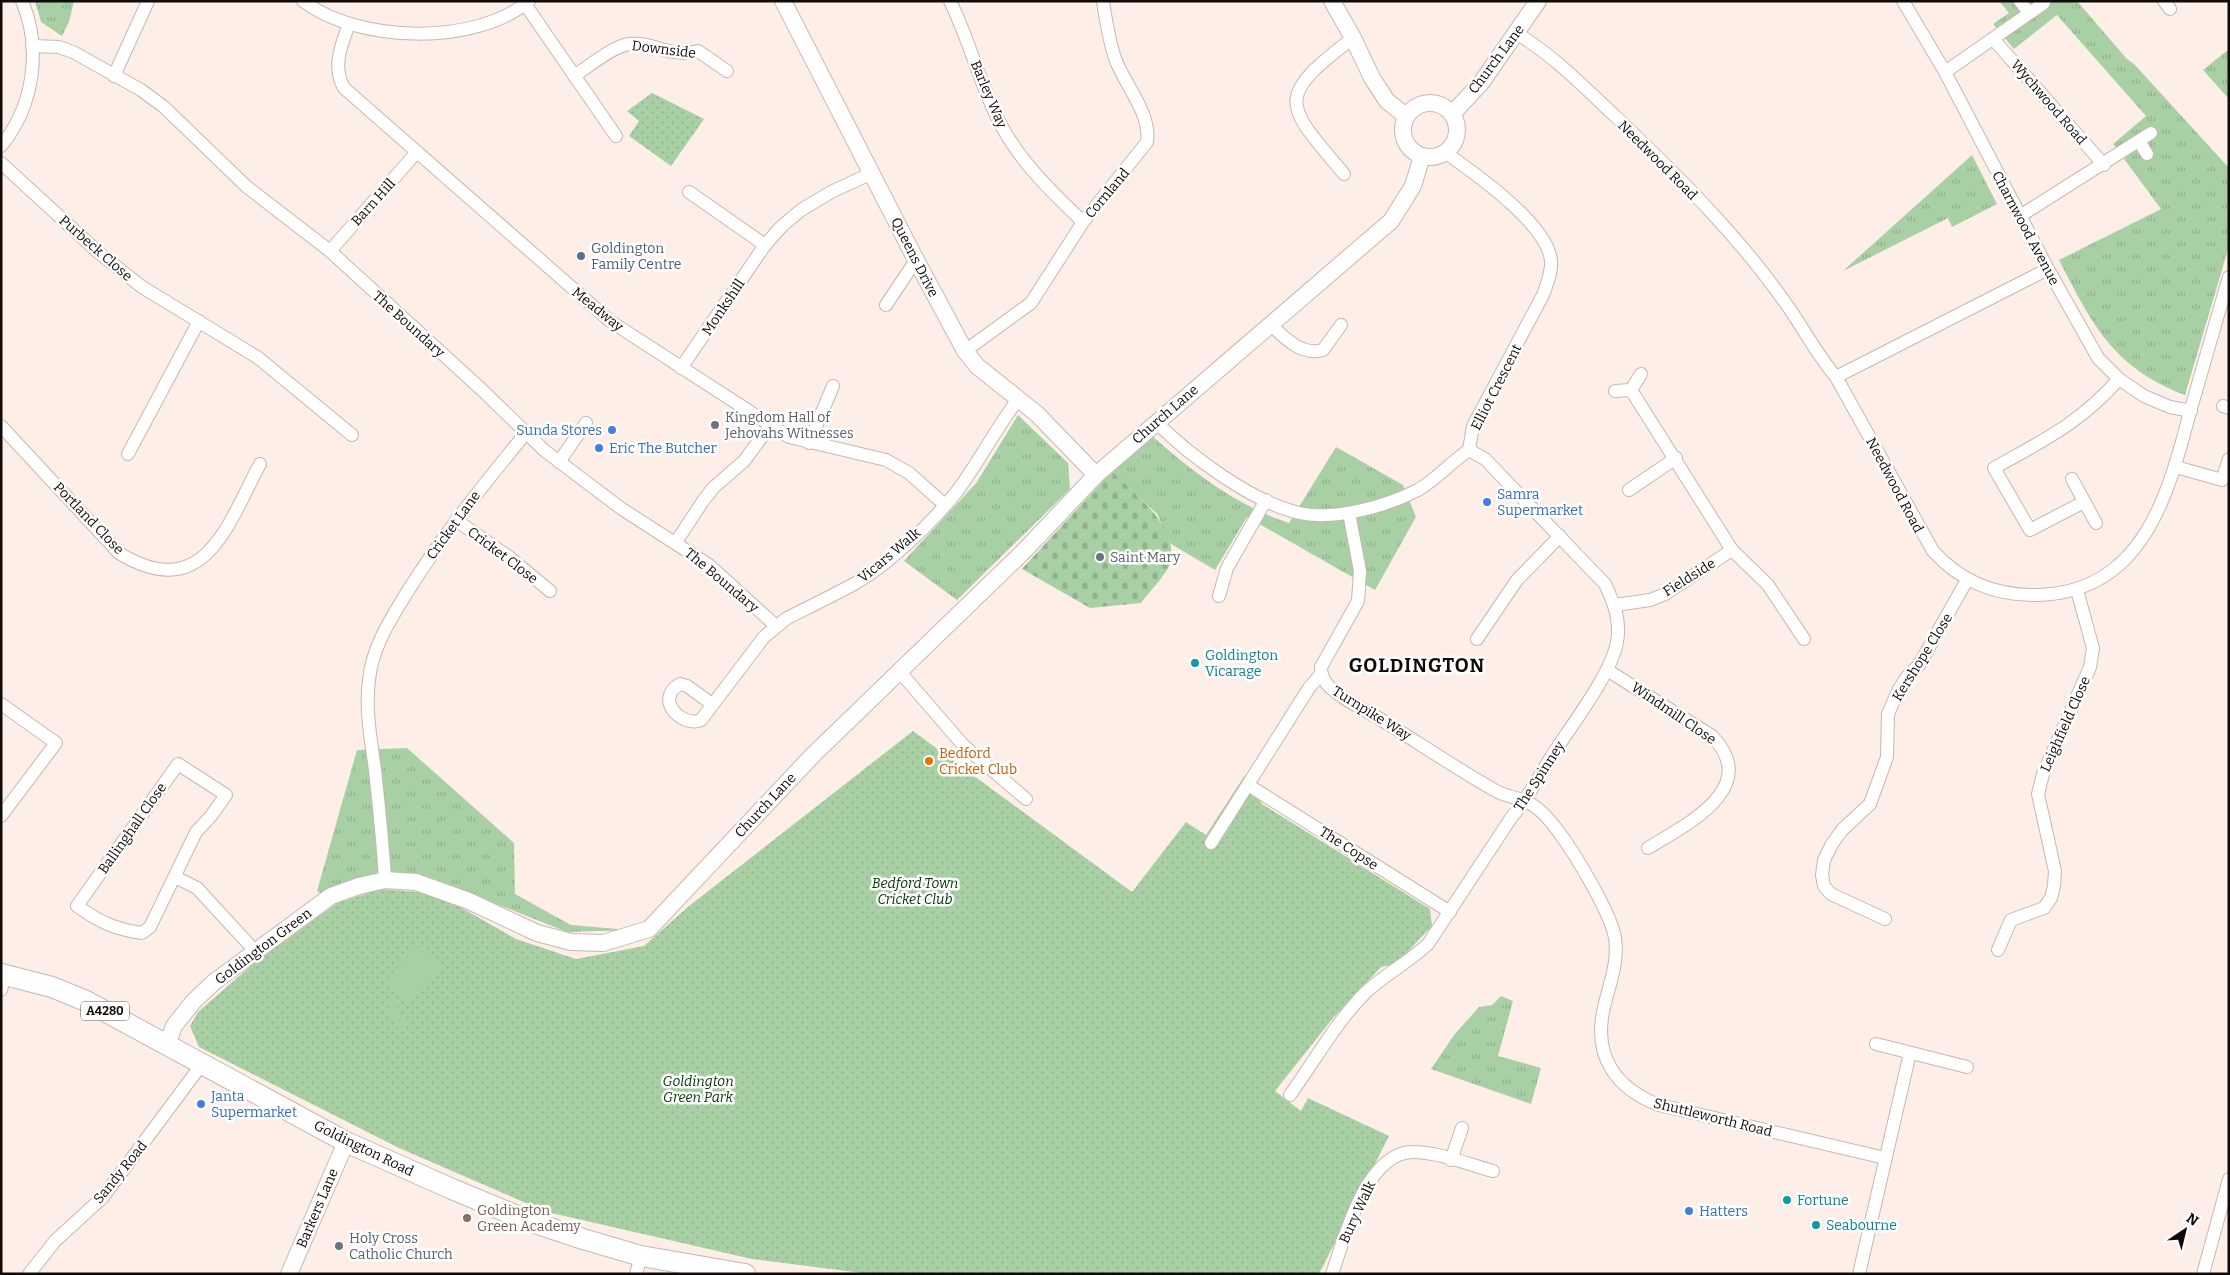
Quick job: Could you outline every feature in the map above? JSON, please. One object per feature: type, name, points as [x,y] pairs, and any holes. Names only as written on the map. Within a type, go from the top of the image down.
[{"type":"main road","name":"Goldington Road","points":[[2,980],[52,988],[86,1001],[346,1142],[529,1221],[638,1265],[745,1274]]},
{"type":"street","points":[[1,146],[16,123],[29,95],[33,70],[30,29],[22,1]]},
{"type":"street","points":[[114,76],[148,1]]},
{"type":"street","points":[[303,1],[349,24],[377,31],[410,34],[443,32],[475,27],[527,3],[574,76],[616,136]]},
{"type":"street","name":"Queens Drive","points":[[783,1],[916,260],[966,351],[977,366],[1019,398],[1096,475]]},
{"type":"street","name":"Barley Way","points":[[950,1],[1002,126],[1025,161],[1049,190],[1083,222]]},
{"type":"street","name":"Cornland","points":[[966,351],[1031,303],[1083,222],[1135,160],[1147,142],[1149,129],[1141,109],[1127,88],[1116,59],[1103,1]]},
{"type":"street","points":[[1332,1],[1354,38],[1372,78],[1386,101],[1406,116]]},
{"type":"street","name":"Church Lane","points":[[1452,114],[1481,82],[1538,1]]},
{"type":"street","name":"Charnwood Avenue","points":[[1903,1],[1945,72],[2048,270],[2098,358],[2119,379],[2144,396],[2170,407],[2190,411]]},
{"type":"street","points":[[2020,1],[2029,13]]},
{"type":"street","points":[[1945,72],[1994,40],[2044,3]]},
{"type":"street","name":"Meadway","points":[[349,24],[337,65],[338,77],[353,98],[610,322],[789,437],[886,460],[898,465],[945,506]]},
{"type":"street","name":"Needwood Road","points":[[1516,33],[1536,45],[1688,188],[1752,262],[1795,316],[1825,363],[1836,376],[1923,537],[1947,566],[1967,580],[1996,590],[2023,595],[2051,595],[2077,590],[2121,566],[2136,549],[2153,522],[2176,467],[2190,411],[2229,277]]},
{"type":"street","points":[[1344,174],[1306,129],[1298,116],[1296,102],[1298,89],[1307,76],[1318,65],[1354,38]]},
{"type":"street","name":"Wychwood Road","points":[[1994,40],[2104,165]]},
{"type":"street","name":"Downside","points":[[574,76],[620,47],[630,44],[686,54],[698,51],[727,71]]},
{"type":"street","name":"The Boundary","points":[[32,46],[59,47],[141,90],[164,107],[247,187],[330,251],[559,462],[622,509],[709,565],[776,626]]},
{"type":"street","points":[[1427,103],[1441,105],[1452,114],[1457,125],[1456,139],[1446,152],[1434,157],[1422,156],[1409,148],[1402,132],[1406,116],[1414,107],[1427,103]]},
{"type":"street","points":[[2020,216],[2104,165],[2151,133]]},
{"type":"street","points":[[2138,141],[2147,154]]},
{"type":"street","name":"Elliot Crescent","points":[[1446,152],[1469,168],[1524,215],[1536,228],[1547,247],[1551,261],[1549,277],[1543,295],[1473,426],[1469,450]]},
{"type":"street","name":"Barn Hill","points":[[330,251],[416,154]]},
{"type":"street","name":"Church Lane","points":[[630,936],[648,929],[659,921],[813,755],[1023,552],[1096,475],[1391,221],[1414,186],[1422,156]]},
{"type":"street","name":"Purbeck Close","points":[[1,163],[98,252],[142,287],[257,357],[352,435]]},
{"type":"street","name":"Monkshill","points":[[681,368],[765,245],[782,226],[801,210],[831,192],[872,173]]},
{"type":"street","points":[[689,192],[765,245]]},
{"type":"street","points":[[886,305],[916,260]]},
{"type":"street","points":[[1836,376],[2048,270]]},
{"type":"street","points":[[128,454],[199,321]]},
{"type":"street","points":[[1270,324],[1304,350],[1314,353],[1323,350],[1341,325]]},
{"type":"street","points":[[1631,390],[1641,374]]},
{"type":"street","points":[[2084,502],[2030,530],[1994,468],[2066,428],[2099,401],[2119,379]]},
{"type":"street","points":[[809,443],[833,386]]},
{"type":"street","points":[[1615,391],[1631,390]]},
{"type":"street","points":[[1631,390],[1676,458],[1732,550],[1768,585],[1804,639]]},
{"type":"street","name":"Vicars Walk","points":[[712,704],[764,637],[776,626],[786,618],[856,583],[879,567],[945,506],[968,476],[1001,422],[1019,398]]},
{"type":"street","points":[[1156,422],[1199,461],[1266,500],[1300,514],[1349,513],[1383,505],[1417,490],[1436,478],[1469,450]]},
{"type":"street","points":[[559,462],[586,423]]},
{"type":"street","name":"Portland Close","points":[[1,426],[119,553],[140,566],[170,571],[200,561],[218,542],[260,464]]},
{"type":"street","points":[[676,542],[708,494],[744,461],[770,426]]},
{"type":"street","name":"Cricket Lane","points":[[385,880],[381,824],[367,705],[369,678],[377,648],[389,623],[430,556],[456,520],[526,433]]},
{"type":"street","name":"The Spinney","points":[[1290,1095],[1364,995],[1386,975],[1410,961],[1428,944],[1511,818],[1526,801],[1539,776],[1607,670],[1618,641],[1618,622],[1615,605],[1605,584],[1485,459],[1469,450]]},
{"type":"street","points":[[1630,490],[1676,458]]},
{"type":"street","points":[[2176,467],[2225,481],[2229,458]]},
{"type":"street","points":[[2072,479],[2096,523]]},
{"type":"street","points":[[1219,596],[1226,568],[1266,500]]},
{"type":"street","name":"Turnpike Way","points":[[1349,513],[1360,571],[1358,601],[1321,666],[1321,674],[1327,685],[1498,792],[1526,801]]},
{"type":"street","name":"Cricket Close","points":[[456,520],[509,557],[550,591]]},
{"type":"street","points":[[1477,639],[1517,580],[1560,536]]},
{"type":"street","name":"Fieldside","points":[[1615,605],[1650,600],[1665,594],[1732,550]]},
{"type":"street","name":"Kershope Close","points":[[1885,919],[1831,894],[1824,886],[1822,875],[1824,860],[1842,830],[1870,804],[1887,758],[1888,714],[1898,691],[1906,678],[1919,665],[1967,580]]},
{"type":"street","name":"Leighfield Close","points":[[1998,950],[2011,920],[2044,908],[2051,898],[2054,886],[2055,872],[2038,794],[2043,774],[2090,667],[2093,648],[2077,590]]},
{"type":"street","name":"Windmill Close","points":[[1607,670],[1712,736],[1723,747],[1729,760],[1729,776],[1723,791],[1715,801],[1701,815],[1648,848]]},
{"type":"street","points":[[900,672],[963,745],[1026,799]]},
{"type":"street","points":[[1211,843],[1310,688],[1321,674]]},
{"type":"street","points":[[1,704],[56,743],[1,816]]},
{"type":"street","name":"Ballinghall Close","points":[[178,764],[226,795],[211,816],[196,832],[175,877],[150,927],[142,933],[119,930],[97,920],[77,906],[178,764]]},
{"type":"street","name":"The Copse","points":[[1248,785],[1450,912]]},
{"type":"street","name":"Shuttleworth Road","points":[[1526,801],[1543,814],[1558,831],[1580,864],[1609,920],[1615,937],[1616,958],[1603,1012],[1601,1033],[1608,1062],[1624,1086],[1639,1098],[1659,1106],[1885,1158]]},
{"type":"street","points":[[175,877],[197,888],[256,952]]},
{"type":"street","name":"Goldington Green","points":[[166,1045],[174,1026],[192,1002],[214,982],[331,896],[359,886],[385,880],[416,882],[445,891],[537,933],[570,942],[603,942],[630,936]]},
{"type":"street","points":[[1876,1044],[1967,1067]]},
{"type":"street","points":[[1859,1274],[1910,1053]]},
{"type":"street","name":"Sandy Road","points":[[29,1274],[55,1242],[103,1197],[202,1064]]},
{"type":"street","points":[[1451,1160],[1462,1128]]},
{"type":"street","name":"Barkers Lane","points":[[289,1274],[346,1142]]},
{"type":"street","name":"Bury Walk","points":[[1332,1274],[1345,1234],[1364,1192],[1377,1171],[1394,1156],[1410,1152],[1432,1154],[1493,1171]]},
{"type":"street","points":[[2203,1274],[2229,1179]]},
{"type":"green space","points":[[35,1],[74,1],[69,22],[62,36],[41,22]]},
{"type":"green space","points":[[1999,1],[2077,1],[2126,58],[2135,65],[2229,168],[2229,246],[2185,395],[2160,384],[2140,372],[2107,341],[2082,304],[2059,260],[2161,209],[2113,144],[2146,116],[2057,15],[2014,49],[1993,24],[2009,13]]},
{"type":"green space","points":[[2229,49],[2229,99],[2203,70]]},
{"type":"green space","points":[[652,93],[704,119],[671,166],[629,136],[639,121],[627,111]]},
{"type":"green space","points":[[1972,155],[1997,204],[1952,227],[1948,218],[1843,271]]},
{"type":"green space","points":[[1018,415],[1068,463],[1070,489],[957,600],[904,561],[977,482]]},
{"type":"green space","points":[[1151,435],[1182,462],[1233,497],[1270,516],[1289,523],[1336,447],[1403,485],[1416,517],[1375,590],[1247,517],[1215,570],[1171,544],[1157,514],[1112,471]]},
{"type":"green space","points":[[1112,471],[1143,501],[1163,526],[1169,539],[1171,552],[1169,566],[1141,603],[1090,608],[1022,569]]},
{"type":"green space","name":"Goldington Green Park","points":[[913,731],[1132,892],[1186,822],[1206,835],[1245,775],[1262,804],[1430,909],[1432,926],[1396,964],[1381,967],[1333,1018],[1275,1091],[1301,1111],[1308,1098],[1389,1136],[1319,1274],[870,1274],[752,1259],[547,1212],[399,1148],[199,1047],[190,1026],[198,1012],[253,964],[337,903],[381,889],[418,892],[453,903],[516,939],[576,959],[644,946],[689,906]]},
{"type":"green space","points":[[407,748],[514,843],[515,894],[571,925],[629,930],[567,932],[434,879],[406,874],[323,895],[317,891],[357,750]]},
{"type":"green space","points":[[417,947],[440,968],[408,1003],[384,982]]},
{"type":"green space","points":[[1501,996],[1513,1001],[1498,1056],[1541,1068],[1531,1104],[1431,1069],[1454,1035],[1479,1007],[1492,1005]]},
{"type":"green space","points":[[393,997],[405,1025],[398,1028],[385,1001]]},
{"type":"place","name":"Goldington Family Centre","points":[[581,256]]},
{"type":"place","name":"Kingdom Hall of Jehovahs Witnesses","points":[[715,425]]},
{"type":"place","name":"Sunda Stores","points":[[612,430]]},
{"type":"place","name":"Eric The Butcher","points":[[599,448]]},
{"type":"place","name":"Samra Supermarket","points":[[1487,502]]},
{"type":"place","name":"Saint Mary","points":[[1100,557]]},
{"type":"place","name":"Goldington Vicarage","points":[[1195,663]]},
{"type":"place","name":"Bedford Cricket Club","points":[[929,761]]},
{"type":"place","name":"Janta Supermarket","points":[[201,1104]]},
{"type":"place","name":"Fortune","points":[[1787,1200]]},
{"type":"place","name":"Hatters","points":[[1689,1211]]},
{"type":"place","name":"Goldington Green Academy","points":[[467,1218]]},
{"type":"place","name":"Seabourne","points":[[1816,1225]]},
{"type":"place","name":"Holy Cross Catholic Church","points":[[339,1246]]},
{"type":"district","name":"GOLDINGTON","points":[[1417,665]]},
{"type":"park label","name":"Bedford Town Cricket Club","points":[[915,892]]}]
